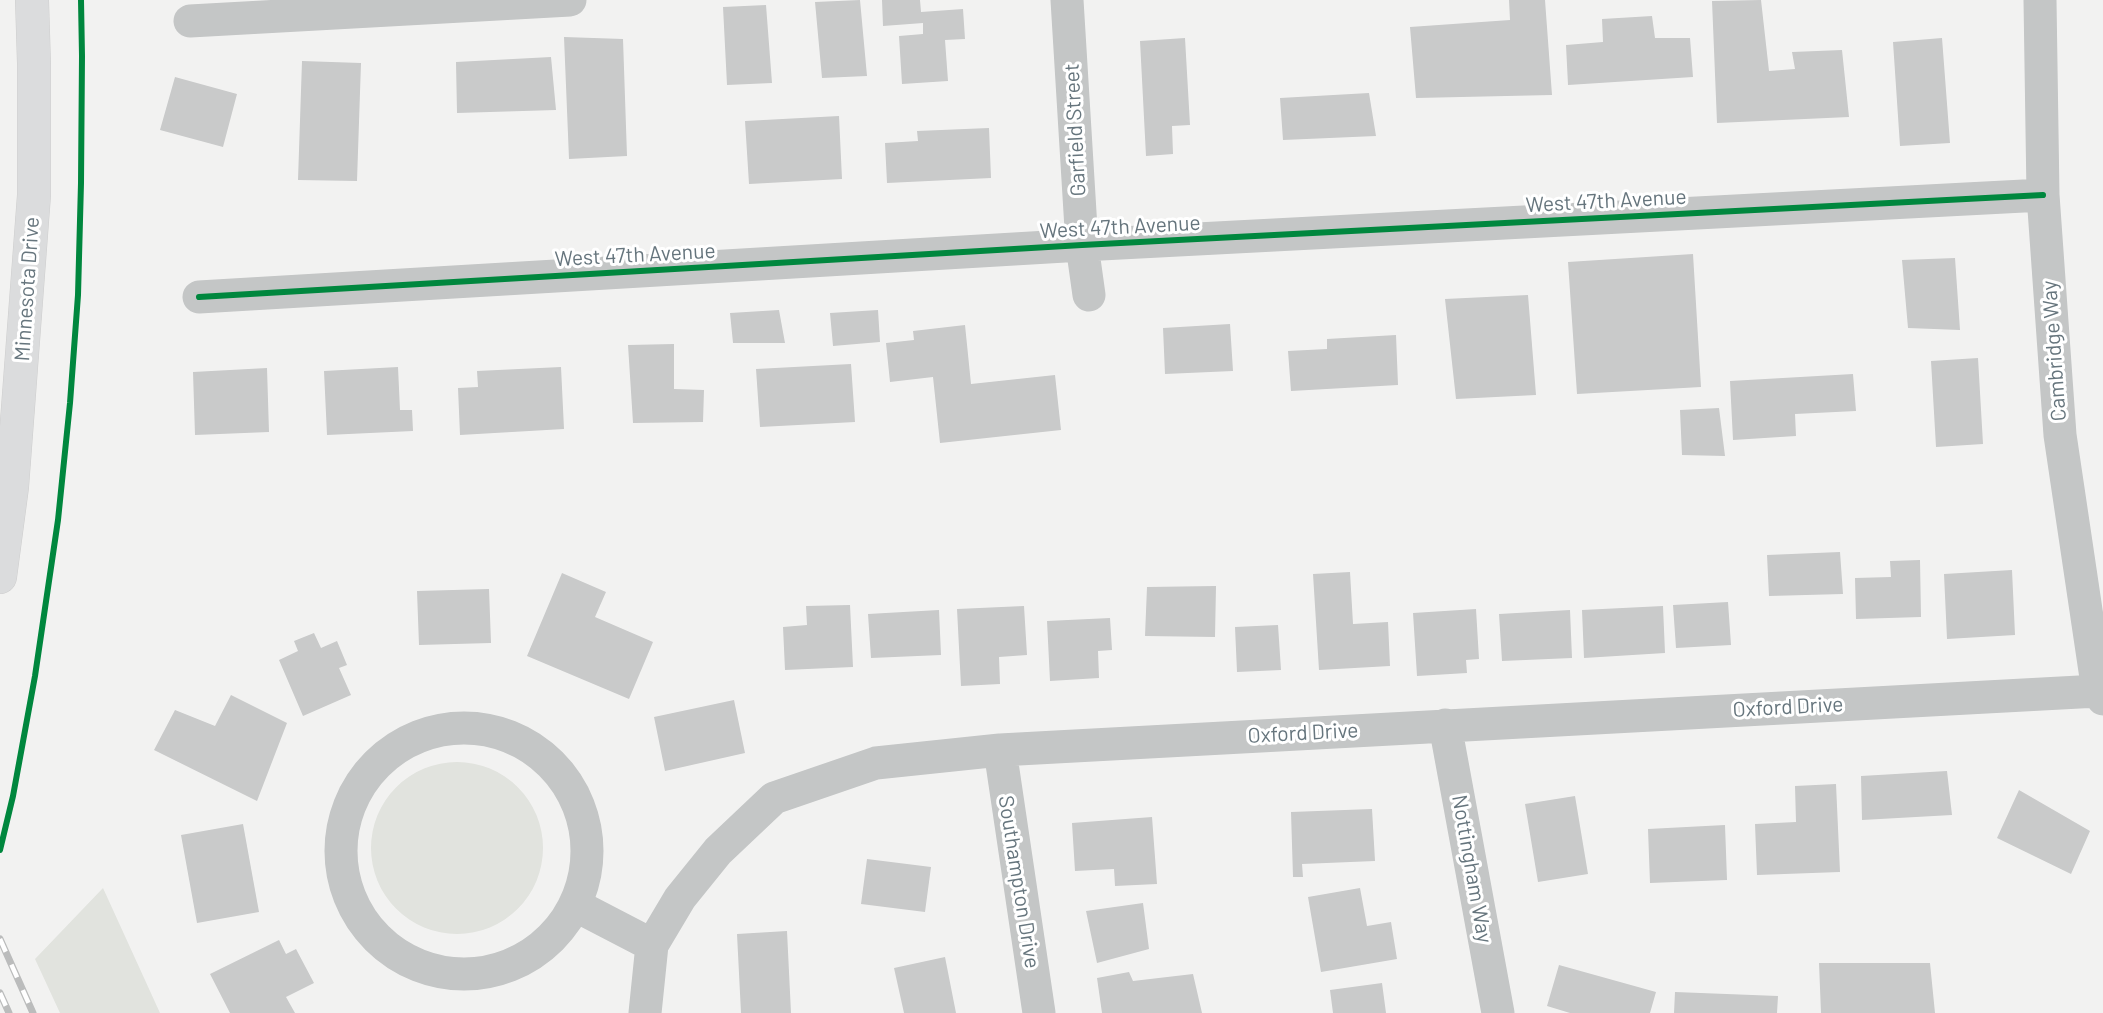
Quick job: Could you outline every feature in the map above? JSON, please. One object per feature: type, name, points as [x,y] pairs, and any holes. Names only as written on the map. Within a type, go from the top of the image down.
[{"type":"highway","name":"Minnesota Drive","points":[[0,577],[13,476],[34,195],[32,0]]},
{"type":"street","points":[[190,21],[570,0]]},
{"type":"street","name":"Garfield Street","points":[[1067,0],[1082,245],[1089,295]]},
{"type":"street","name":"Cambridge Way","points":[[2040,0],[2043,195],[2060,435],[2101,695]]},
{"type":"street","name":"West 47th Avenue","points":[[199,297],[1082,245],[2043,195]]},
{"type":"street","name":"Oxford Drive","points":[[645,1013],[652,945],[680,898],[718,851],[774,798],[876,763],[1000,750],[1445,725],[2101,695]]},
{"type":"street","name":"Nottingham Way","points":[[1445,725],[1498,1013]]},
{"type":"street","points":[[442,729],[481,729],[518,740],[550,761],[573,792],[586,829],[587,868],[575,905],[553,937],[522,960],[486,972],[457,973],[447,973],[410,962],[378,940],[355,909],[345,882],[342,873],[341,834],[352,797],[382,759],[405,742],[442,729]]},
{"type":"street","name":"Southampton Drive","points":[[1000,750],[1039,1013]]},
{"type":"street","points":[[575,905],[652,945]]},
{"type":"shaded area","points":[[457,762],[490,769],[518,787],[536,815],[543,848],[536,881],[518,909],[490,927],[457,934],[424,927],[396,909],[378,881],[371,848],[378,815],[396,787],[424,769]]},
{"type":"shaded area","points":[[103,888],[160,1013],[60,1013],[35,959]]},
{"type":"building","points":[[860,0],[867,76],[822,78],[815,2]]},
{"type":"building","points":[[882,0],[920,0],[921,12],[963,9],[965,39],[945,40],[948,81],[902,84],[899,36],[923,34],[923,23],[883,26]]},
{"type":"building","points":[[1509,0],[1545,0],[1552,95],[1416,98],[1410,27],[1510,20]]},
{"type":"building","points":[[1761,0],[1769,71],[1795,69],[1792,52],[1842,50],[1849,117],[1717,123],[1712,1]]},
{"type":"building","points":[[766,5],[772,83],[727,85],[723,7]]},
{"type":"building","points":[[1652,16],[1655,38],[1690,38],[1693,77],[1568,85],[1566,45],[1603,42],[1602,19]]},
{"type":"building","points":[[564,37],[623,39],[627,156],[569,159]]},
{"type":"building","points":[[1185,38],[1190,125],[1172,126],[1173,154],[1146,156],[1140,41]]},
{"type":"building","points":[[1942,38],[1950,143],[1900,146],[1893,42]]},
{"type":"building","points":[[551,57],[556,110],[457,113],[456,62]]},
{"type":"building","points":[[302,61],[361,63],[357,181],[298,180]]},
{"type":"building","points":[[175,77],[237,94],[223,147],[160,130]]},
{"type":"building","points":[[1369,93],[1376,136],[1283,140],[1280,98]]},
{"type":"building","points":[[839,116],[842,179],[749,184],[745,121]]},
{"type":"building","points":[[989,128],[991,178],[887,183],[885,143],[918,141],[917,131]]},
{"type":"building","points":[[1693,254],[1701,387],[1577,394],[1568,262]]},
{"type":"building","points":[[1955,258],[1960,330],[1908,328],[1902,260]]},
{"type":"building","points":[[1528,295],[1536,395],[1456,399],[1445,299]]},
{"type":"building","points":[[779,310],[785,343],[733,343],[730,313]]},
{"type":"building","points":[[878,310],[880,342],[833,346],[830,313]]},
{"type":"building","points":[[1230,324],[1233,371],[1165,374],[1163,328]]},
{"type":"building","points":[[965,325],[971,384],[1055,375],[1061,430],[940,443],[933,377],[890,382],[886,343],[914,340],[913,331]]},
{"type":"building","points":[[1396,335],[1398,385],[1291,391],[1288,351],[1327,349],[1327,339]]},
{"type":"building","points":[[674,344],[674,389],[704,390],[703,422],[633,423],[628,345]]},
{"type":"building","points":[[1978,358],[1983,444],[1936,447],[1931,361]]},
{"type":"building","points":[[851,364],[855,422],[760,427],[756,369]]},
{"type":"building","points":[[398,367],[400,410],[412,410],[413,431],[327,435],[324,371]]},
{"type":"building","points":[[561,367],[564,429],[460,435],[458,388],[478,387],[477,371]]},
{"type":"building","points":[[267,368],[269,432],[195,435],[193,372]]},
{"type":"building","points":[[1853,374],[1856,411],[1795,414],[1796,436],[1733,440],[1730,381]]},
{"type":"building","points":[[1719,408],[1725,456],[1682,455],[1680,410]]},
{"type":"building","points":[[1840,552],[1843,594],[1769,596],[1767,555]]},
{"type":"building","points":[[1920,560],[1921,617],[1856,619],[1855,578],[1891,577],[1890,561]]},
{"type":"building","points":[[2012,570],[2015,635],[1947,639],[1944,574]]},
{"type":"building","points":[[1350,572],[1353,624],[1388,622],[1390,666],[1319,670],[1313,574]]},
{"type":"building","points":[[562,573],[606,592],[595,617],[653,642],[629,699],[527,656]]},
{"type":"building","points":[[1216,586],[1215,637],[1145,636],[1147,587]]},
{"type":"building","points":[[489,589],[491,643],[419,645],[417,591]]},
{"type":"building","points":[[1728,602],[1731,645],[1676,648],[1673,605]]},
{"type":"building","points":[[850,605],[853,667],[785,670],[783,627],[807,625],[806,606]]},
{"type":"building","points":[[1024,606],[1027,655],[999,657],[1000,684],[961,686],[957,609]]},
{"type":"building","points":[[1663,606],[1665,653],[1584,658],[1582,610]]},
{"type":"building","points":[[1476,609],[1479,659],[1466,660],[1467,673],[1417,676],[1413,613]]},
{"type":"building","points":[[939,610],[941,655],[871,658],[868,614]]},
{"type":"building","points":[[1570,610],[1572,658],[1502,661],[1499,614]]},
{"type":"building","points":[[1110,618],[1112,650],[1098,651],[1099,678],[1050,681],[1047,621]]},
{"type":"building","points":[[1278,625],[1281,670],[1237,672],[1235,627]]},
{"type":"building","points":[[314,633],[321,648],[337,641],[347,665],[339,668],[351,695],[303,716],[279,660],[298,651],[294,641]]},
{"type":"building","points":[[231,695],[287,723],[257,801],[154,750],[175,710],[215,726]]},
{"type":"building","points":[[734,700],[745,753],[665,771],[654,717]]},
{"type":"building","points":[[1947,771],[1952,815],[1862,820],[1861,776]]},
{"type":"building","points":[[1836,784],[1840,872],[1757,875],[1755,824],[1796,822],[1795,786]]},
{"type":"building","points":[[2019,790],[2090,831],[2071,874],[1997,838]]},
{"type":"building","points":[[1575,796],[1588,874],[1538,882],[1525,804]]},
{"type":"building","points":[[1372,809],[1375,861],[1302,864],[1303,877],[1293,877],[1291,812]]},
{"type":"building","points":[[1152,817],[1157,884],[1115,886],[1114,869],[1075,871],[1072,823]]},
{"type":"building","points":[[243,824],[259,912],[197,923],[181,835]]},
{"type":"building","points":[[1725,825],[1727,880],[1650,883],[1648,829]]},
{"type":"building","points":[[867,859],[931,867],[925,912],[861,904]]},
{"type":"building","points":[[1360,888],[1367,926],[1391,922],[1397,959],[1321,972],[1308,897]]},
{"type":"building","points":[[1143,903],[1149,949],[1097,963],[1086,911]]},
{"type":"building","points":[[787,931],[791,1013],[741,1013],[737,934]]},
{"type":"building","points":[[279,940],[286,954],[296,949],[314,983],[286,997],[295,1013],[230,1013],[210,974]]},
{"type":"building","points":[[945,957],[956,1013],[904,1013],[894,968]]},
{"type":"building","points":[[1819,963],[1930,963],[1935,1013],[1821,1013]]},
{"type":"building","points":[[1559,965],[1656,992],[1650,1013],[1570,1013],[1547,1006]]},
{"type":"building","points":[[1129,972],[1133,981],[1193,974],[1202,1013],[1102,1013],[1097,978]]},
{"type":"building","points":[[1382,983],[1386,1013],[1333,1013],[1330,990]]},
{"type":"building","points":[[1675,992],[1778,996],[1777,1013],[1674,1013]]},
{"type":"railway","points":[[0,939],[33,1013]]},
{"type":"railway","points":[[0,993],[9,1013]]},
{"type":"cycle path","points":[[0,850],[13,796],[35,676],[58,520],[70,403],[78,295],[81,183],[81,0]]},
{"type":"cycle path","points":[[199,297],[1082,245],[2043,195]]}]
